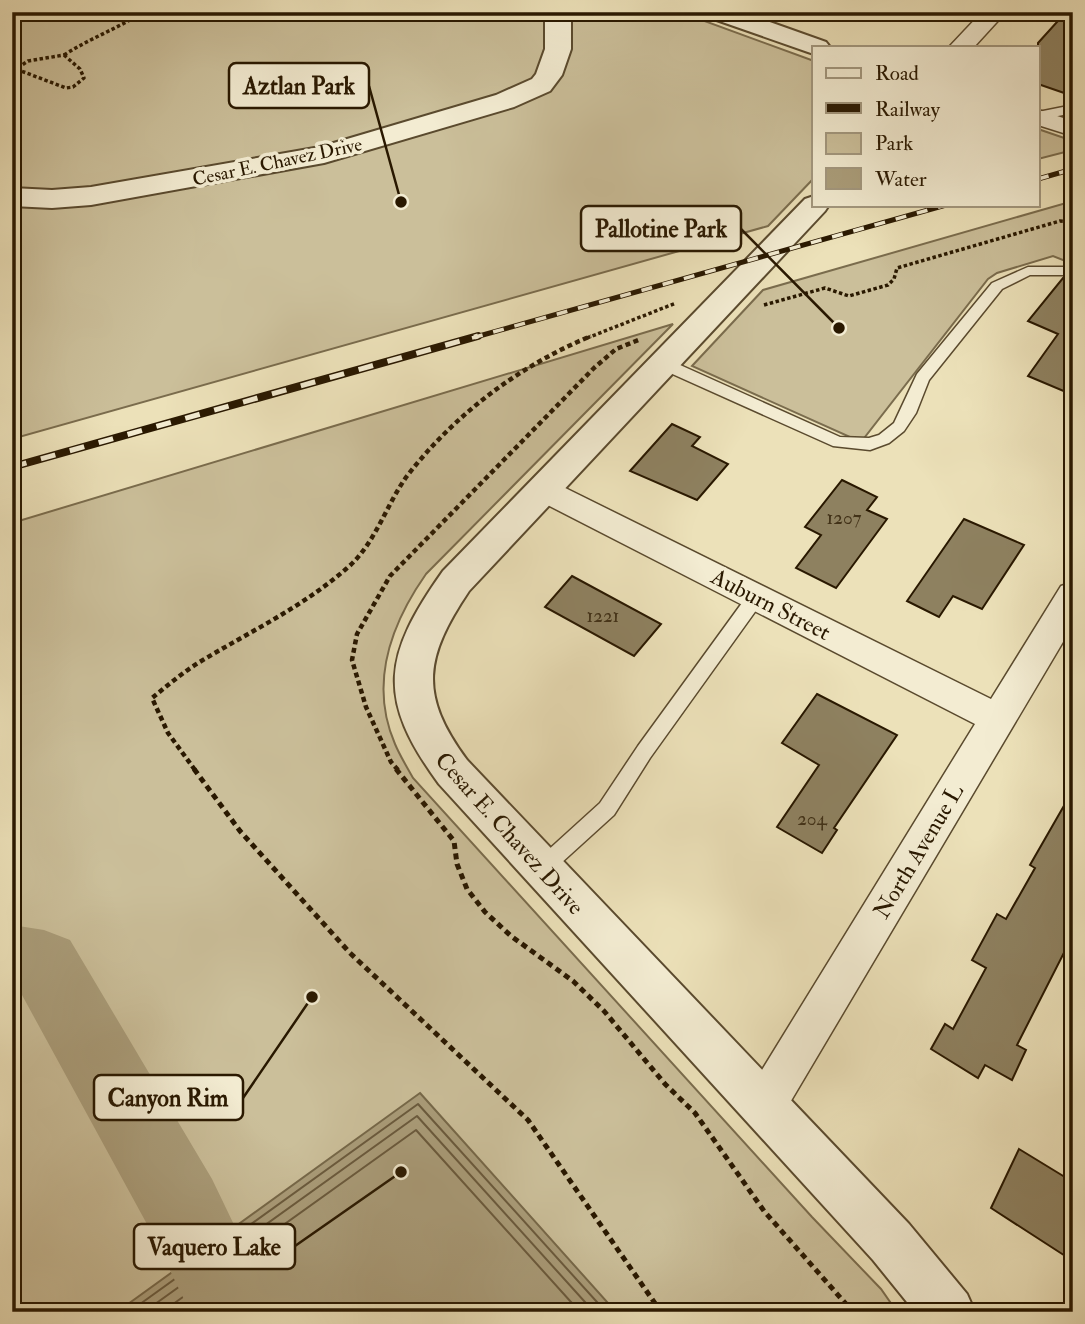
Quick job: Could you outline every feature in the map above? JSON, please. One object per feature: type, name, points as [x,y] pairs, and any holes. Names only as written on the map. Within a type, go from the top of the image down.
[{"type":"street","name":"Cesar E. Chavez Drive","points":[[12,197],[52,199],[91,196],[324,155],[505,102],[541,85],[549,75],[558,49],[558,12]]},
{"type":"street","points":[[717,12],[814,46]]},
{"type":"street","points":[[962,46],[995,12]]},
{"type":"street","points":[[1040,118],[1073,129]]},
{"type":"street","name":"Cesar E. Chavez Drive","points":[[814,206],[654,351],[543,489],[456,581],[443,597],[420,641],[414,659],[413,680],[419,718],[433,749],[891,1242],[949,1312]]},
{"type":"street","name":"Auburn Street","points":[[543,489],[998,719]]},
{"type":"street","name":"North Avenue L","points":[[764,1106],[1073,596]]},
{"type":"lane","points":[[1040,117],[1073,109]]},
{"type":"lane","points":[[654,351],[838,442],[870,444],[884,439],[899,427],[908,413],[922,378],[997,286],[1028,271],[1073,271]]},
{"type":"lane","points":[[542,868],[607,809],[644,752],[756,597]]},
{"type":"path","points":[[64,55],[80,69],[84,78],[73,87],[66,88],[16,69],[28,61],[64,55],[79,45],[114,31],[142,12],[161,19],[181,20],[243,12]]},
{"type":"path","points":[[759,306],[825,288],[849,296],[888,285],[894,279],[897,268],[1060,221],[1073,222]]},
{"type":"path","points":[[654,351],[616,349],[594,368],[390,576],[357,634],[352,660],[366,707],[391,762],[454,841],[457,864],[467,889],[485,912],[512,936],[573,981],[604,1011],[665,1084],[695,1113],[764,1211],[853,1312]]},
{"type":"green space","points":[[12,12],[680,12],[812,60],[812,180],[768,226],[12,439]]},
{"type":"green space","points":[[1040,130],[1073,141],[1073,150],[1040,158]]},
{"type":"green space","points":[[1073,201],[1073,264],[1053,256],[997,273],[988,279],[861,442],[692,366],[763,290]]},
{"type":"green space","points":[[673,324],[426,574],[403,613],[388,655],[384,677],[387,722],[413,778],[812,1217],[881,1289],[897,1312],[12,1312],[12,523]]},
{"type":"water","points":[[420,1093],[616,1312],[117,1312]]},
{"type":"building","points":[[1066,12],[1073,12],[1073,96],[1040,85],[1038,43]]},
{"type":"building","points":[[1063,278],[1073,278],[1073,395],[1028,376],[1058,334],[1028,321]]},
{"type":"building","points":[[672,424],[700,437],[692,446],[728,464],[697,500],[630,471]]},
{"type":"building","points":[[842,480],[877,497],[867,510],[887,519],[836,588],[796,568],[821,535],[805,527]]},
{"type":"building","points":[[964,519],[1024,545],[982,609],[953,596],[939,617],[907,601]]},
{"type":"building","points":[[572,576],[661,624],[634,656],[545,607]]},
{"type":"building","points":[[817,694],[897,735],[834,828],[837,830],[822,853],[777,827],[819,765],[782,743]]},
{"type":"building","points":[[1073,790],[1073,935],[1017,1045],[1026,1050],[1012,1080],[985,1065],[978,1078],[931,1049],[945,1024],[953,1029],[986,968],[972,960],[997,914],[1006,919],[1035,868],[1030,865]]},
{"type":"building","points":[[1019,1149],[1073,1182],[1073,1261],[991,1208]]},
{"type":"waterway","points":[[12,959],[44,964],[183,1208],[234,1312]]},
{"type":"railway","points":[[1040,178],[1073,169]]},
{"type":"railway","points":[[472,338],[942,206]]},
{"type":"railway","points":[[12,467],[478,336]]},
{"type":"place","name":"Aztlan Park","points":[[401,202]]},
{"type":"place","name":"Pallotine Park","points":[[839,328]]},
{"type":"place","name":"Canyon Rim","points":[[312,997]]},
{"type":"place","name":"Vaquero Lake","points":[[401,1172]]}]
